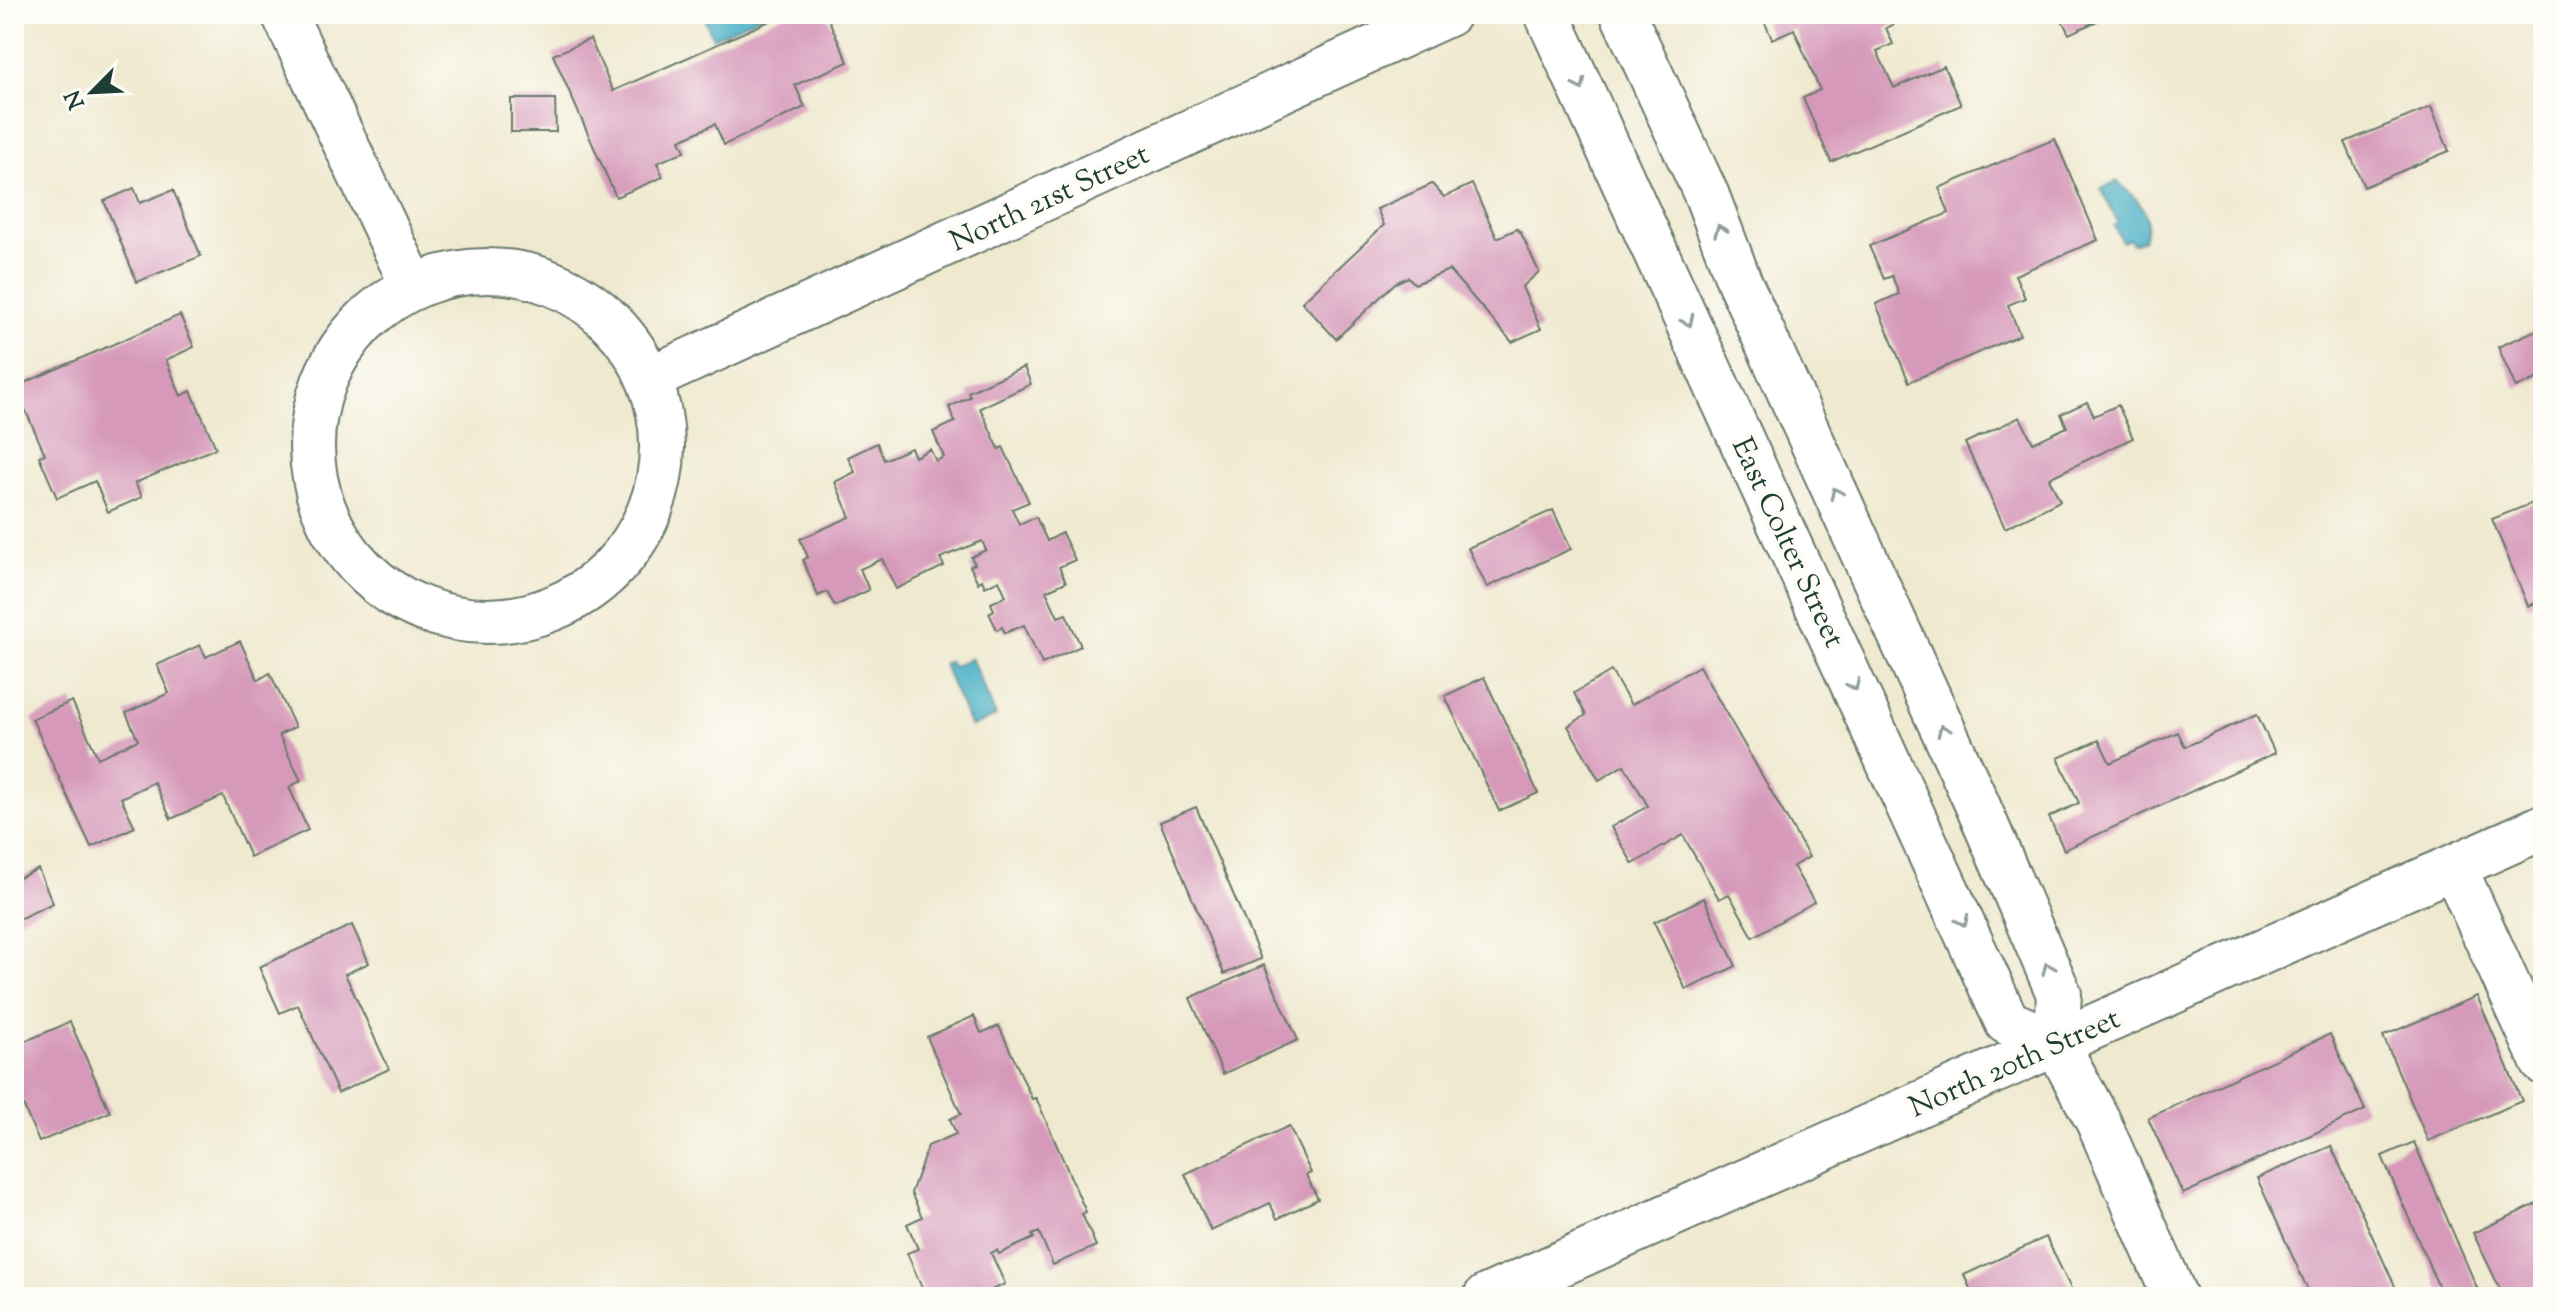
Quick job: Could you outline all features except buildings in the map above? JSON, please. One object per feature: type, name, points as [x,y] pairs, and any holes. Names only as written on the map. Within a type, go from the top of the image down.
[{"type":"street","points":[[284,14],[413,286]]},
{"type":"street","name":"North 21st Street","points":[[649,379],[1448,14]]},
{"type":"street","name":"East Colter Street","points":[[1547,14],[2007,1022],[2056,1043],[2059,994],[1977,804],[1739,281],[1707,196],[1623,14]]},
{"type":"street","points":[[467,271],[523,274],[576,294],[620,331],[649,379],[663,437],[657,495],[631,548],[591,590],[538,615],[480,623],[423,611],[372,581],[335,535],[314,481],[312,422],[330,366],[365,319],[413,286],[467,271]]},
{"type":"street","name":"North 20th Street","points":[[1495,1295],[2543,827]]},
{"type":"street","points":[[2454,867],[2543,1062]]},
{"type":"street","points":[[2056,1043],[2098,1121],[2175,1297]]},
{"type":"water","points":[[702,14],[764,14],[713,38]]},
{"type":"water","points":[[2117,181],[2137,200],[2147,222],[2143,240],[2132,244],[2129,239],[2122,242],[2114,226],[2118,223],[2101,189]]},
{"type":"water","points":[[971,658],[996,716],[971,727],[943,664],[949,661],[952,667]]}]
